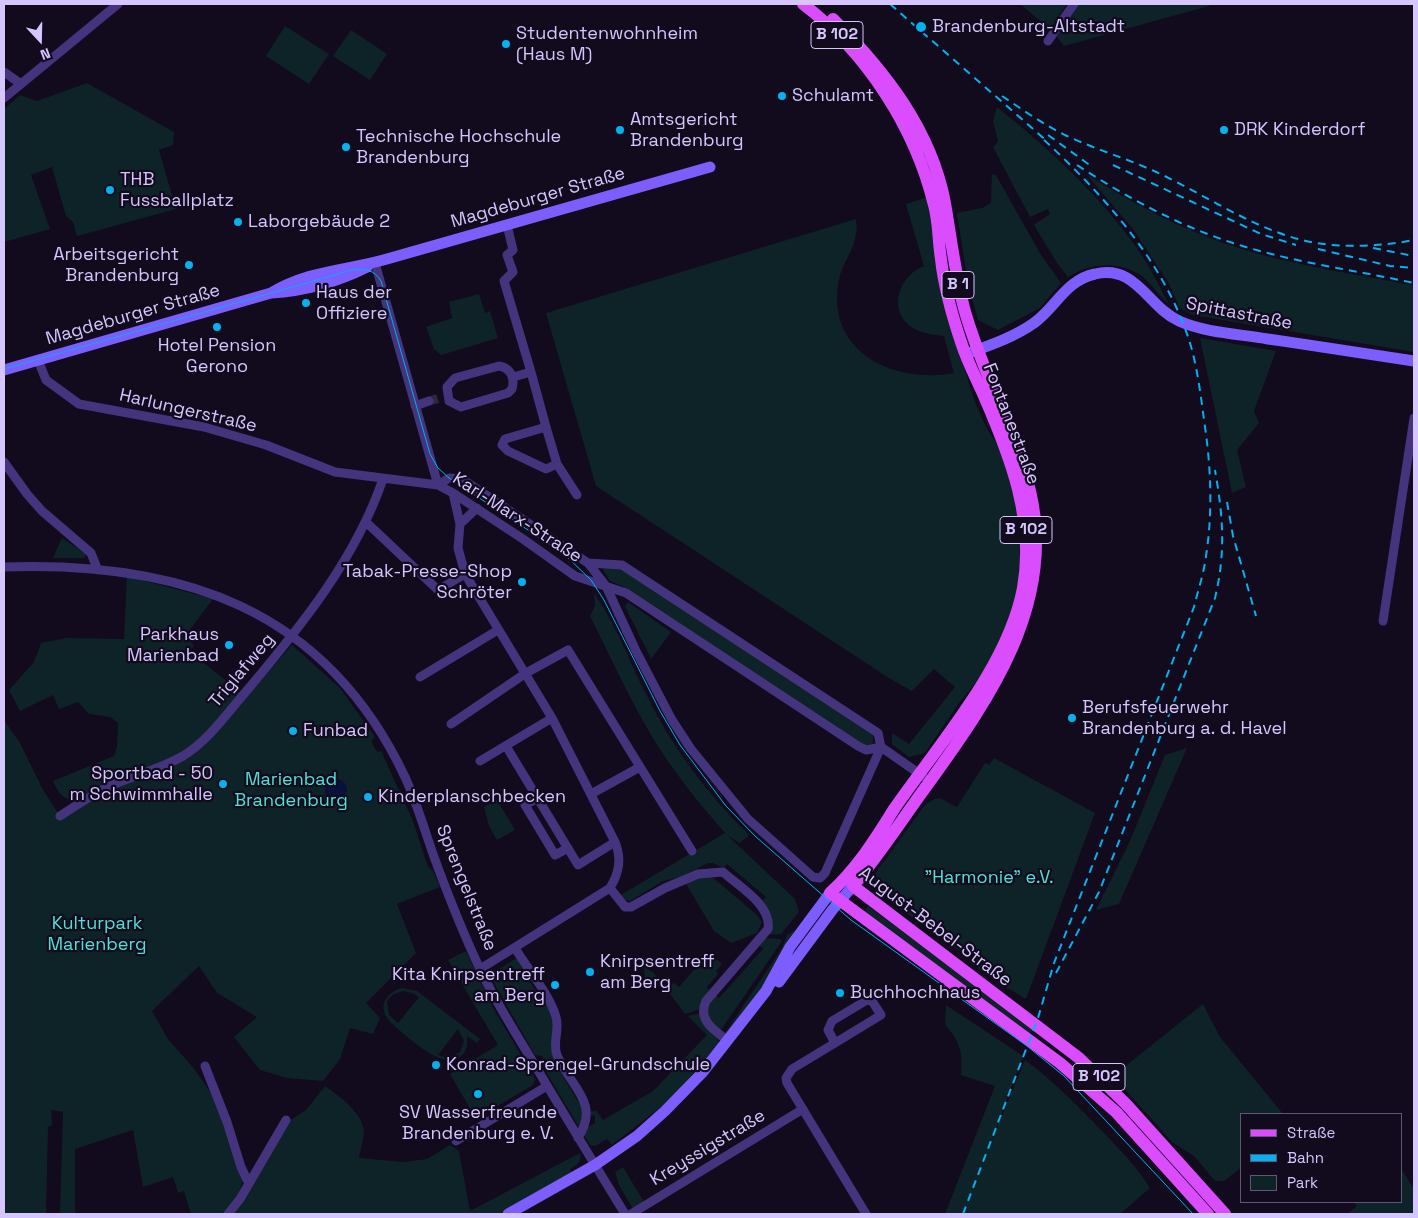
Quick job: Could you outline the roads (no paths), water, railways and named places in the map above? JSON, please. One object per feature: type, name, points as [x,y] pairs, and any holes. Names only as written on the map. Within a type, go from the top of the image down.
[{"type":"main road","name":"Fontanestraße","points":[[803,4],[825,21],[867,70],[886,95],[906,131],[928,183],[937,219],[945,282],[1018,485],[1026,530],[1025,574],[1017,613],[998,658],[924,778],[894,809],[849,883]]},
{"type":"main road","name":"Fontanestraße","points":[[816,4],[866,52],[901,99],[933,161],[945,202],[956,277],[971,352]]},
{"type":"main road","name":"August-Bebel-Straße","points":[[1208,1214],[1116,1112],[1067,1068],[835,897],[849,883],[1079,1058],[1126,1104],[1225,1214]]},
{"type":"street","points":[[4,98],[118,4]]},
{"type":"street","points":[[1048,40],[1074,4]]},
{"type":"street","points":[[4,72],[21,84]]},
{"type":"street","name":"Magdeburger Straße","points":[[4,370],[271,293],[299,279],[339,268],[375,263],[710,167]]},
{"type":"street","points":[[507,225],[513,250],[507,256],[513,272],[504,281],[557,464],[577,495]]},
{"type":"street","points":[[375,263],[414,406],[438,485]]},
{"type":"street","name":"Spittastraße","points":[[971,352],[1008,338],[1035,323],[1078,280],[1106,272],[1126,277],[1135,282],[1165,312],[1190,325],[1414,362]]},
{"type":"street","name":"Harlungerstraße","points":[[38,360],[46,380],[79,404],[204,427],[266,445],[335,472],[438,485]]},
{"type":"street","points":[[499,366],[509,370],[513,377],[512,389],[508,394],[461,407],[444,397],[447,387],[455,378],[499,366]]},
{"type":"street","points":[[513,377],[531,372]]},
{"type":"street","points":[[414,406],[429,402]]},
{"type":"street","points":[[1383,621],[1414,418]]},
{"type":"street","points":[[546,427],[505,439],[502,445],[508,451],[546,469],[557,464]]},
{"type":"street","points":[[4,462],[42,511],[91,553],[97,568]]},
{"type":"street","name":"Karl-Marx-Straße","points":[[606,586],[588,563],[462,479],[449,478],[438,485],[476,508],[575,576],[626,593],[858,746],[866,750],[881,747]]},
{"type":"street","name":"Triglafweg","points":[[60,816],[106,788],[166,764],[198,745],[216,728],[293,636],[342,565],[367,523],[383,479]]},
{"type":"street","points":[[453,493],[460,524],[458,548],[465,574],[552,718],[615,842],[619,864],[617,876],[610,888],[480,969]]},
{"type":"street","points":[[460,524],[476,508]]},
{"type":"street","points":[[367,523],[438,590],[465,574]]},
{"type":"street","name":"Karl-Marx-Straße","points":[[588,563],[622,565],[878,733],[881,747],[924,778]]},
{"type":"street","name":"Sprengelstraße","points":[[4,567],[97,568],[136,573],[200,588],[246,607],[293,636],[342,681],[392,752],[406,779],[445,887],[480,969],[497,1002],[625,1214]]},
{"type":"street","points":[[606,586],[636,651],[672,720],[690,749],[748,818],[813,878],[820,878],[825,873],[881,747]]},
{"type":"street","points":[[420,677],[498,630]]},
{"type":"street","points":[[451,724],[526,673],[568,650],[571,652],[692,851]]},
{"type":"street","points":[[480,762],[552,718]]},
{"type":"street","points":[[506,746],[578,865],[615,842]]},
{"type":"street","points":[[591,794],[640,767]]},
{"type":"street","points":[[538,798],[525,805],[555,855],[568,848]]},
{"type":"street","points":[[610,888],[624,907],[630,907],[665,888],[698,874],[723,872],[761,906],[766,914],[768,929],[706,1001],[703,1008],[704,1019],[710,1027],[728,1041]]},
{"type":"street","points":[[508,1214],[595,1165],[637,1136],[665,1111],[728,1041],[775,978],[790,947],[835,897]]},
{"type":"street","points":[[515,948],[552,1008],[558,1026],[555,1051],[586,1105],[587,1119],[578,1138]]},
{"type":"street","points":[[835,1042],[828,1030],[832,1020],[861,1002],[872,1001],[881,1015],[788,1073],[787,1083],[866,1214]]},
{"type":"street","points":[[204,1066],[227,1122],[241,1167],[249,1184]]},
{"type":"street","points":[[456,1141],[547,1086]]},
{"type":"street","name":"Kreyssigstraße","points":[[631,1214],[803,1109]]},
{"type":"street","points":[[228,1214],[249,1184],[286,1120]]},
{"type":"tunnel","points":[[429,401],[440,398]]},
{"type":"tram line","points":[[4,369],[352,270],[361,269],[376,274],[381,281],[430,454],[438,468],[449,478],[563,553],[591,580],[604,600],[660,711],[680,745],[726,806],[755,836],[851,920],[1027,1046],[1064,1076],[1193,1214]]},
{"type":"railway","points":[[890,4],[1048,142]]},
{"type":"railway","points":[[1002,96],[1067,136],[1154,171],[1274,231],[1316,243],[1353,246],[1390,244],[1414,240]]},
{"type":"railway","points":[[1048,135],[1091,166]]},
{"type":"railway","points":[[963,1214],[1038,1018],[1054,963],[1194,607],[1205,562],[1210,522],[1210,471],[1202,403],[1192,350],[1182,319],[1168,290],[1132,235],[1089,184],[1043,139]]},
{"type":"railway","points":[[1077,165],[1152,209],[1212,236],[1255,250],[1414,283]]},
{"type":"railway","points":[[1113,165],[1261,234],[1296,245]]},
{"type":"railway","points":[[1373,248],[1414,256]]},
{"type":"railway","points":[[1318,249],[1390,266],[1414,268]]},
{"type":"railway","points":[[1056,973],[1099,892],[1215,598],[1222,549],[1220,503],[1215,470]]},
{"type":"railway","points":[[1227,502],[1233,536],[1256,616]]},
{"type":"place","name":"Brandenburg-Altstadt","points":[[921,27]]},
{"type":"place","name":"Studentenwohnheim (Haus M)","points":[[506,44]]},
{"type":"place","name":"Schulamt","points":[[782,96]]},
{"type":"place","name":"Amtsgericht Brandenburg","points":[[620,130]]},
{"type":"place","name":"DRK Kinderdorf","points":[[1224,130]]},
{"type":"place","name":"Technische Hochschule Brandenburg","points":[[346,147]]},
{"type":"place","name":"THB Fussballplatz","points":[[110,190]]},
{"type":"place","name":"Laborgebäude 2","points":[[238,222]]},
{"type":"place","name":"Arbeitsgericht Brandenburg","points":[[189,265]]},
{"type":"place","name":"Haus der Offiziere","points":[[306,303]]},
{"type":"place","name":"Hotel Pension Gerono","points":[[217,327]]},
{"type":"place","name":"Tabak-Presse-Shop Schröter","points":[[522,582]]},
{"type":"place","name":"Parkhaus Marienbad","points":[[229,645]]},
{"type":"place","name":"Berufsfeuerwehr Brandenburg a. d. Havel","points":[[1072,718]]},
{"type":"place","name":"Funbad","points":[[293,731]]},
{"type":"place","name":"Sportbad - 50 m Schwimmhalle","points":[[223,784]]},
{"type":"place","name":"Kinderplanschbecken","points":[[368,797]]},
{"type":"place","name":"Knirpsentreff am Berg","points":[[590,972]]},
{"type":"place","name":"Kita Knirpsentreff am Berg","points":[[555,985]]},
{"type":"place","name":"Buchhochhaus","points":[[840,993]]},
{"type":"place","name":"Konrad-Sprengel-Grundschule","points":[[436,1065]]},
{"type":"place","name":"SV Wasserfreunde Brandenburg e. V.","points":[[478,1094]]},
{"type":"park label","name":"Marienbad Brandenburg","points":[[291,790]]},
{"type":"park label","name":"\"Harmonie\" e.V.","points":[[989,878]]},
{"type":"park label","name":"Kulturpark Marienberg","points":[[97,934]]}]
